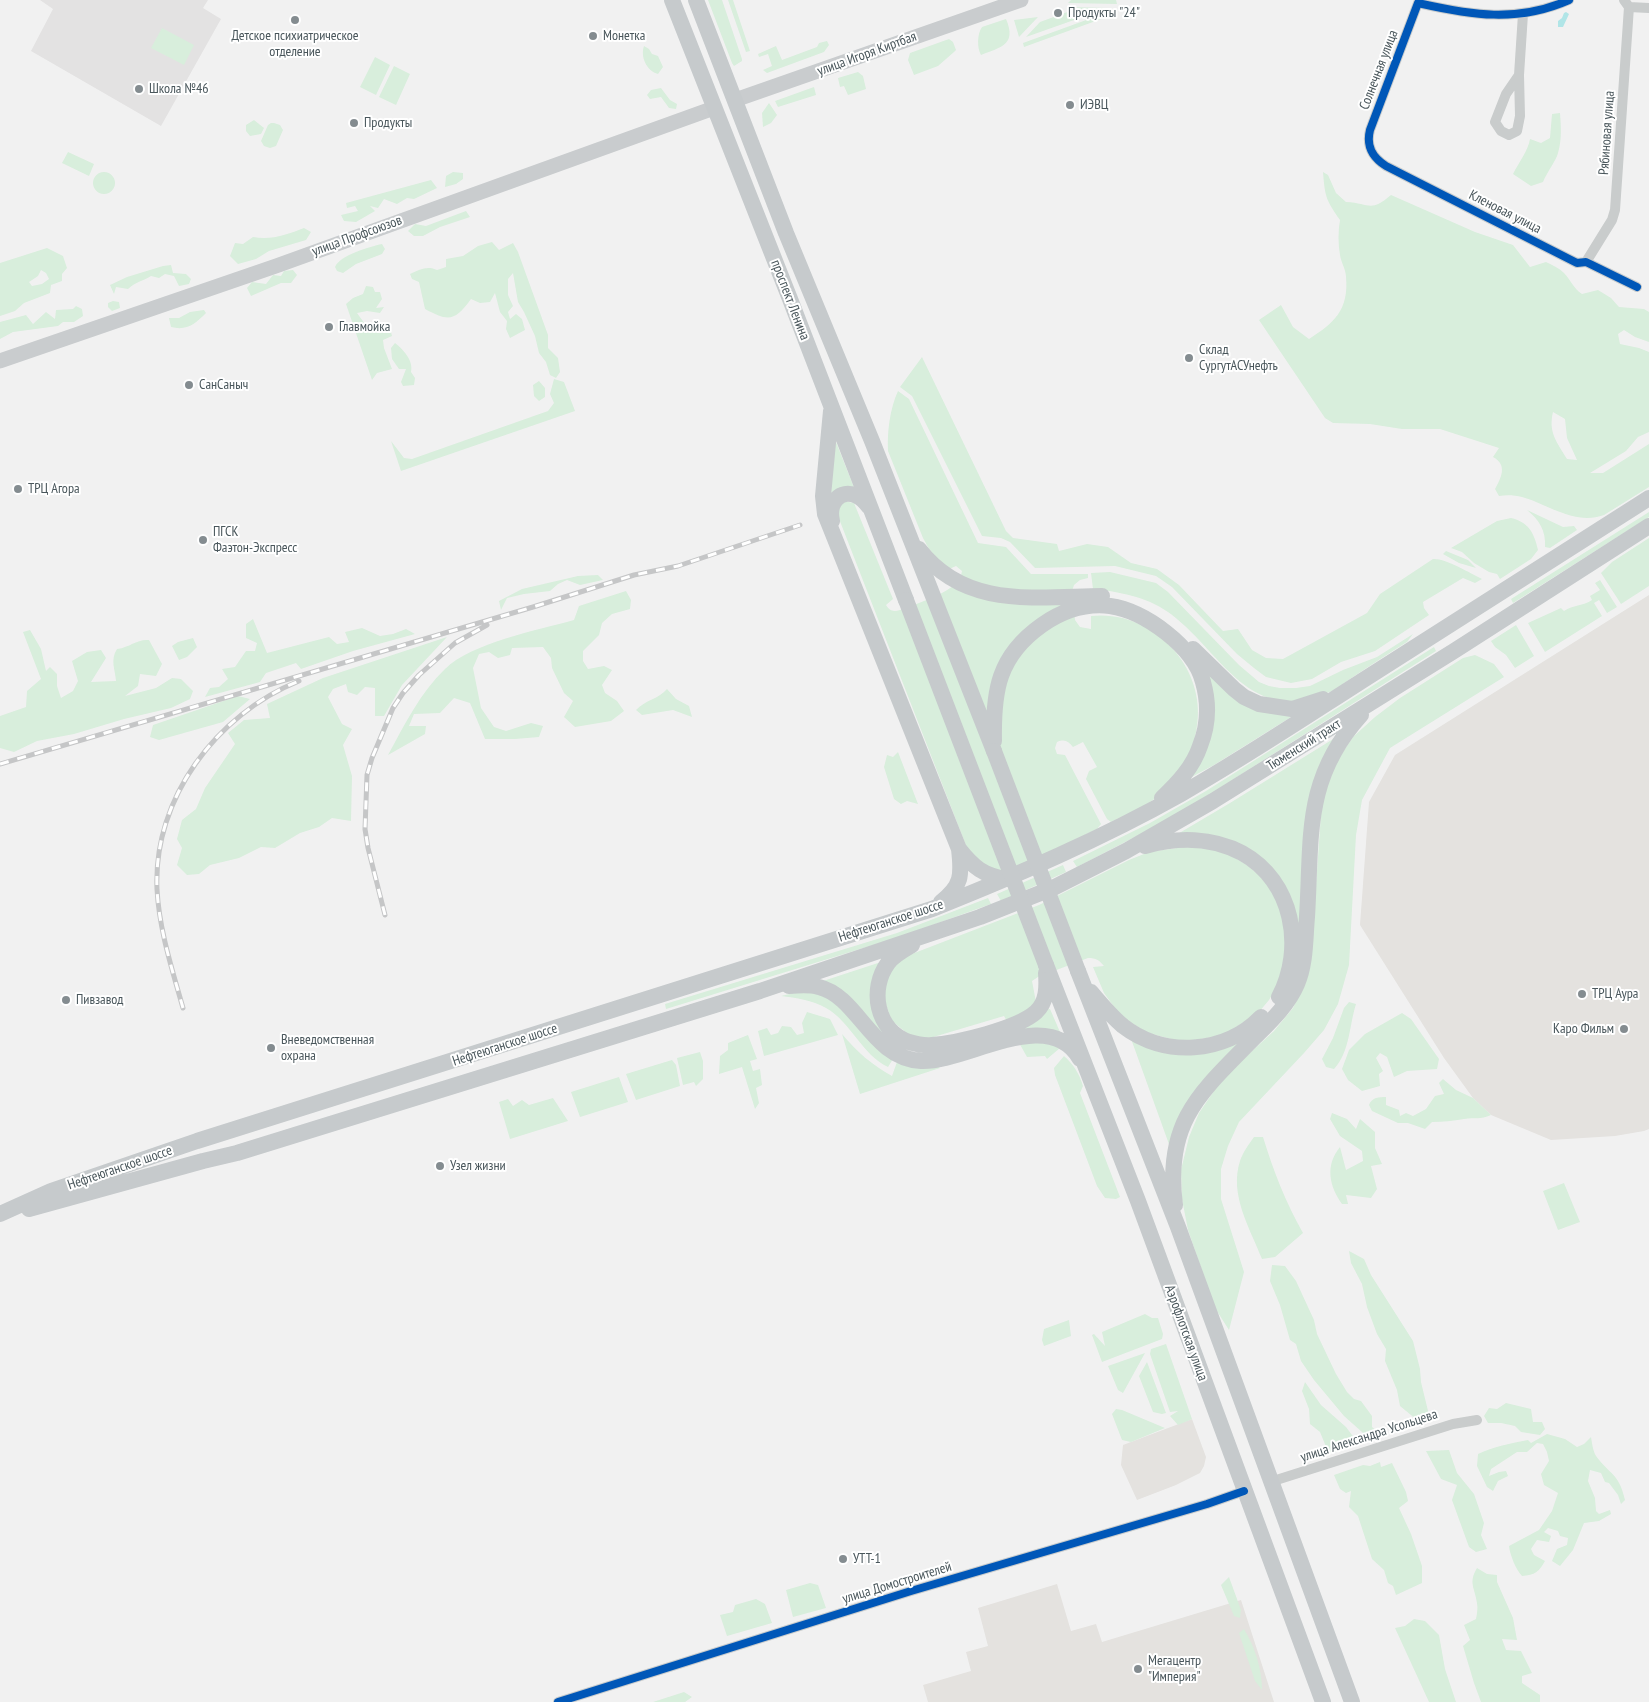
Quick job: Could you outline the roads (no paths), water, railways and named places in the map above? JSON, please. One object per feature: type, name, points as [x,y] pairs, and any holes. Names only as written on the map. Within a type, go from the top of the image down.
[{"type":"main road","name":"проспект Ленина","points":[[672,0],[832,406],[1046,965]]},
{"type":"main road","name":"проспект Ленина","points":[[696,0],[786,233],[906,525],[1078,971]]},
{"type":"main road","name":"улица Игоря Киртбая","points":[[714,108],[1021,0]]},
{"type":"main road","name":"улица Профсоюзов","points":[[0,360],[276,266],[714,108]]},
{"type":"main road","points":[[832,406],[822,496],[825,514],[959,849],[960,880],[952,894],[932,909]]},
{"type":"main road","points":[[835,538],[830,515],[832,504],[839,497],[848,494],[858,496],[872,510]]},
{"type":"main road","name":"Тюменский тракт","points":[[1007,879],[1068,852],[1181,794],[1260,747],[1649,498]]},
{"type":"main road","points":[[906,525],[920,550],[931,564],[946,576],[972,589],[997,595],[1092,601],[1129,611],[1145,618],[1165,632],[1195,664],[1203,682],[1206,701],[1205,729],[1201,744],[1191,765],[1173,787],[1158,801],[1122,825]]},
{"type":"main road","name":"Тюменский тракт","points":[[941,930],[1019,903],[1126,851],[1213,801],[1649,526]]},
{"type":"main road","points":[[994,751],[994,706],[999,681],[1006,663],[1019,644],[1061,613],[1092,601],[1112,596],[1151,609],[1171,625],[1234,689],[1244,697],[1259,704],[1292,709],[1347,691]]},
{"type":"main road","points":[[1178,1227],[1173,1190],[1174,1154],[1179,1132],[1187,1115],[1207,1087],[1278,1014],[1296,985],[1302,970],[1305,948],[1312,822],[1318,788],[1324,770],[1343,736],[1364,712],[1385,694]]},
{"type":"main road","points":[[1078,971],[1099,1002],[1123,1026],[1148,1040],[1178,1048],[1209,1045],[1222,1042],[1240,1034],[1250,1028],[1267,1012],[1283,987],[1293,951],[1291,922],[1286,906],[1278,891],[1258,865],[1250,858],[1233,849],[1202,841],[1169,841],[1126,851]]},
{"type":"main road","points":[[959,849],[980,870],[993,877],[1007,879]]},
{"type":"main road","name":"Нефтеюганское шоссе","points":[[2,1214],[51,1191],[197,1141],[932,909],[1007,879]]},
{"type":"main road","points":[[941,930],[907,948],[889,962],[880,978],[877,990],[879,1010],[888,1026],[908,1042],[931,1045],[954,1042],[1005,1028],[1024,1020],[1036,1012],[1042,1003],[1050,982]]},
{"type":"main road","name":"Нефтеюганское шоссе","points":[[2,1214],[29,1210],[237,1153],[760,991],[941,930]]},
{"type":"main road","name":"Аэрофлотская улица","points":[[1046,965],[1050,982],[1091,1078],[1142,1211],[1323,1702]]},
{"type":"main road","name":"Аэрофлотская улица","points":[[1078,971],[1178,1227],[1352,1702]]},
{"type":"main road","points":[[760,991],[802,985],[821,987],[837,996],[876,1038],[890,1050],[905,1058],[922,1061],[937,1059],[1036,1034],[1056,1039],[1070,1046],[1078,1055],[1091,1078]]},
{"type":"main road","points":[[1244,1491],[1270,1482]]},
{"type":"street","points":[[1519,75],[1506,94],[1495,122],[1501,131],[1509,135],[1517,131],[1520,116],[1519,75],[1523,14],[1569,0]]},
{"type":"street","name":"Солнечная улица","points":[[1369,147],[1368,138],[1370,130],[1418,3],[1452,11],[1502,16],[1523,14]]},
{"type":"street","points":[[1627,3],[1649,8]]},
{"type":"street","name":"Рябиновая улица","points":[[1586,262],[1612,220],[1615,210],[1627,3]]},
{"type":"street","name":"Кленовая улица","points":[[1369,147],[1378,160],[1386,166],[1577,263],[1586,262],[1637,287]]},
{"type":"street","name":"улица Александра Усольцева","points":[[1270,1482],[1453,1424],[1477,1420]]},
{"type":"street","name":"улица Домостроителей","points":[[558,1702],[911,1591],[1207,1504],[1244,1491]]},
{"type":"water","points":[[1566,12],[1569,14],[1563,27],[1558,27],[1558,21]]},
{"type":"railway","points":[[0,764],[533,607],[634,575],[678,566],[800,525]]},
{"type":"railway","points":[[385,915],[365,829],[367,775],[372,758],[393,708],[403,693],[419,675],[455,643],[487,625]]},
{"type":"railway","points":[[183,1008],[167,949],[158,904],[159,855],[166,823],[179,792],[196,763],[217,737],[242,715],[269,696],[299,681]]},
{"type":"place","name":"Продукты \"24\"","points":[[1058,13]]},
{"type":"place","name":"Детское психиатрическое отделение","points":[[295,20]]},
{"type":"place","name":"Монетка","points":[[593,36]]},
{"type":"place","name":"Школа №46","points":[[139,89]]},
{"type":"place","name":"ИЭВЦ","points":[[1070,105]]},
{"type":"place","name":"Продукты","points":[[354,123]]},
{"type":"place","name":"Главмойка","points":[[329,327]]},
{"type":"place","name":"Склад СургутАСУнефть","points":[[1189,358]]},
{"type":"place","name":"СанСаныч","points":[[189,385]]},
{"type":"place","name":"ТРЦ Агора","points":[[18,489]]},
{"type":"place","name":"ПГСК Фаэтон-Экспресс","points":[[203,540]]},
{"type":"place","name":"ТРЦ Аура","points":[[1582,994]]},
{"type":"place","name":"Пивзавод","points":[[66,1000]]},
{"type":"place","name":"Каро Фильм","points":[[1624,1029]]},
{"type":"place","name":"Вневедомственная охрана","points":[[271,1048]]},
{"type":"place","name":"Узел жизни","points":[[440,1166]]},
{"type":"place","name":"УТТ-1","points":[[843,1559]]},
{"type":"place","name":"Мегацентр \"Империя\"","points":[[1138,1669]]}]
